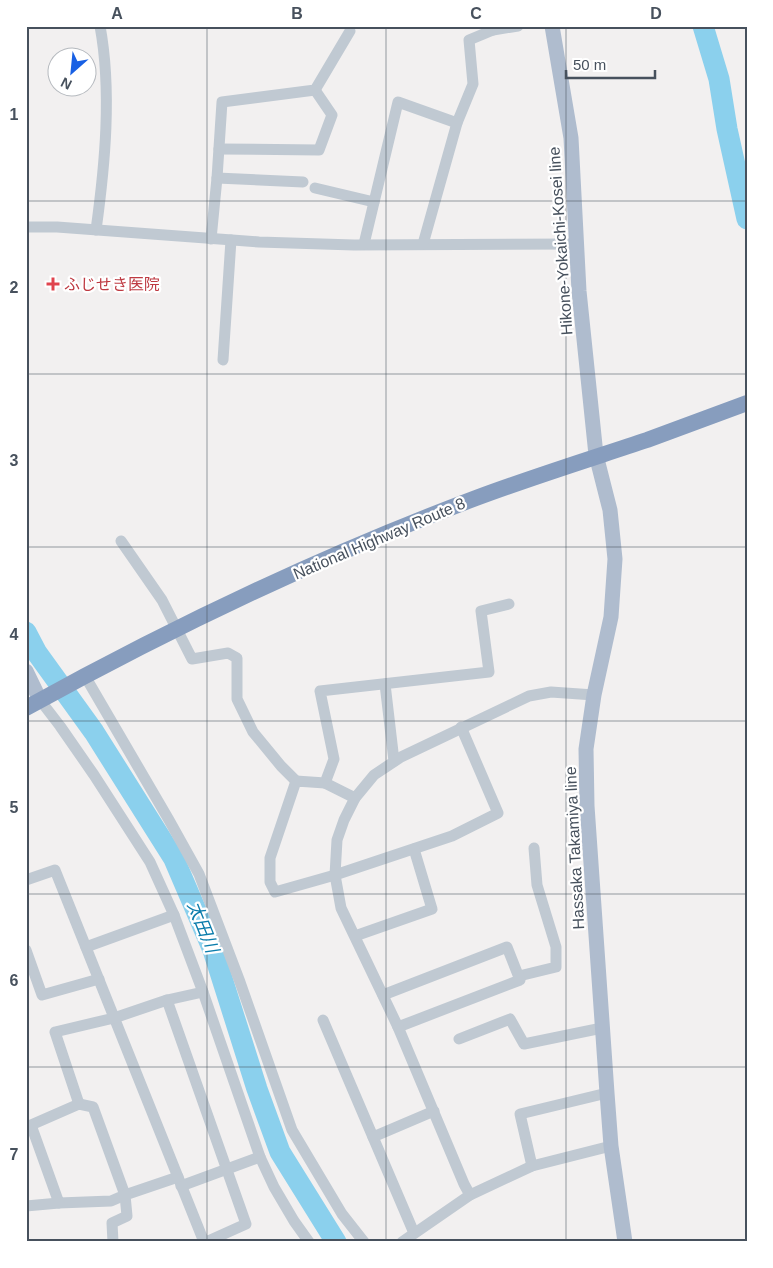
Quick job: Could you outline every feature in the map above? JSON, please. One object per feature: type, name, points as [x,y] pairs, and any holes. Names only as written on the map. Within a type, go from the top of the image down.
[{"type":"highway","name":"National Highway Route 8","points":[[39,701],[177,629],[327,558],[475,498],[596,455],[647,440],[747,403]]},
{"type":"main road","name":"Hikone-Yokaichi-Kosei line","points":[[552,26],[571,138],[579,291],[596,455]]},
{"type":"main road","name":"Hassaka Takamiya line","points":[[596,455],[610,510],[615,559],[611,617],[594,695],[586,749],[587,777],[611,1146],[625,1242]]},
{"type":"main road","points":[[26,672],[39,701]]},
{"type":"street","points":[[96,230],[102,185],[106,87],[100,26]]},
{"type":"street","points":[[423,244],[457,123],[473,84],[469,40],[492,28],[518,26]]},
{"type":"street","points":[[315,90],[350,32]]},
{"type":"street","points":[[211,239],[222,102],[315,90]]},
{"type":"street","points":[[219,149],[319,150],[332,115],[315,90]]},
{"type":"street","points":[[364,244],[398,102],[457,123]]},
{"type":"street","points":[[217,178],[303,182]]},
{"type":"street","points":[[315,188],[374,202]]},
{"type":"street","points":[[26,227],[231,240],[364,244],[577,244]]},
{"type":"street","points":[[223,360],[231,240]]},
{"type":"street","points":[[121,541],[162,600],[192,659],[228,653],[237,658],[237,699],[253,732],[281,766],[296,781],[325,783],[355,798]]},
{"type":"street","points":[[325,783],[334,759],[320,691],[489,672],[481,611],[509,604]]},
{"type":"street","points":[[83,677],[169,820],[198,874],[240,982],[292,1130],[342,1214],[364,1242]]},
{"type":"street","points":[[385,684],[394,761]]},
{"type":"street","points":[[470,1195],[398,1027],[341,908],[334,876],[337,840],[355,798],[374,775],[394,761],[461,727],[529,696],[551,692],[594,695]]},
{"type":"street","points":[[39,701],[60,726],[94,775],[150,862],[174,915],[203,992],[260,1157],[274,1187],[309,1242]]},
{"type":"street","points":[[296,781],[270,858],[270,882],[275,892],[334,876],[452,836],[498,813],[461,727]]},
{"type":"street","points":[[519,976],[556,967],[556,947],[537,885],[534,848]]},
{"type":"street","points":[[355,936],[432,909],[414,849]]},
{"type":"street","points":[[26,880],[55,870],[205,1242],[246,1224],[167,1000]]},
{"type":"street","points":[[86,947],[174,915]]},
{"type":"street","points":[[383,995],[507,947],[520,980],[398,1027]]},
{"type":"street","points":[[26,950],[42,995],[99,979]]},
{"type":"street","points":[[79,1104],[54,1032],[114,1018],[167,1000],[203,992]]},
{"type":"street","points":[[459,1039],[510,1019],[524,1044],[602,1028]]},
{"type":"street","points":[[323,1020],[373,1137],[407,1239],[470,1195],[532,1166],[611,1146]]},
{"type":"street","points":[[532,1166],[520,1114],[607,1093]]},
{"type":"street","points":[[59,1203],[32,1125],[79,1104],[93,1107],[125,1195],[127,1216],[112,1223],[113,1242]]},
{"type":"street","points":[[373,1137],[434,1110]]},
{"type":"street","points":[[26,1206],[111,1202],[125,1195],[228,1169],[260,1157]]},
{"type":"waterway","points":[[703,26],[719,79],[727,129],[747,219]]},
{"type":"waterway","name":"太田川","points":[[26,632],[37,653],[94,732],[174,859],[213,950],[257,1089],[280,1152],[336,1242]]},
{"type":"place","name":"ふじせき医院","points":[[53,284]]}]
